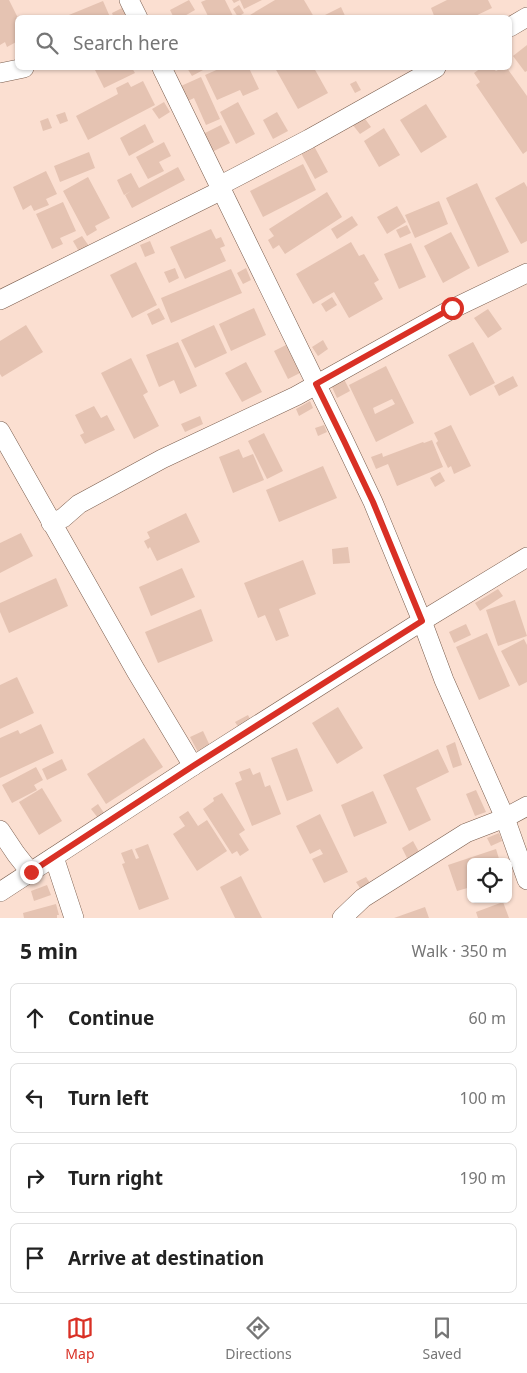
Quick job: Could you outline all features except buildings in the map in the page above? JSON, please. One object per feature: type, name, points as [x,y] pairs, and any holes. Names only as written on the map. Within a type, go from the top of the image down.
[{"type":"street","points":[[129,0],[136,15]]},
{"type":"street","points":[[512,26],[527,17]]},
{"type":"street","points":[[0,73],[15,70]]},
{"type":"street","points":[[163,70],[373,502],[444,680],[505,818],[527,880]]},
{"type":"street","points":[[0,300],[220,188],[432,70]]},
{"type":"street","points":[[51,523],[63,518],[79,504],[120,481],[162,459],[296,396],[452,308],[527,273]]},
{"type":"street","points":[[0,432],[136,671],[193,766]]},
{"type":"street","points":[[0,892],[193,766],[527,557]]},
{"type":"street","points":[[342,918],[363,898],[466,833],[505,818],[527,806]]},
{"type":"street","points":[[0,830],[31,872]]},
{"type":"street","points":[[54,858],[74,918]]},
{"type":"route","points":[[31,872],[193,766],[422,621],[373,502],[316,384],[452,308]]}]
